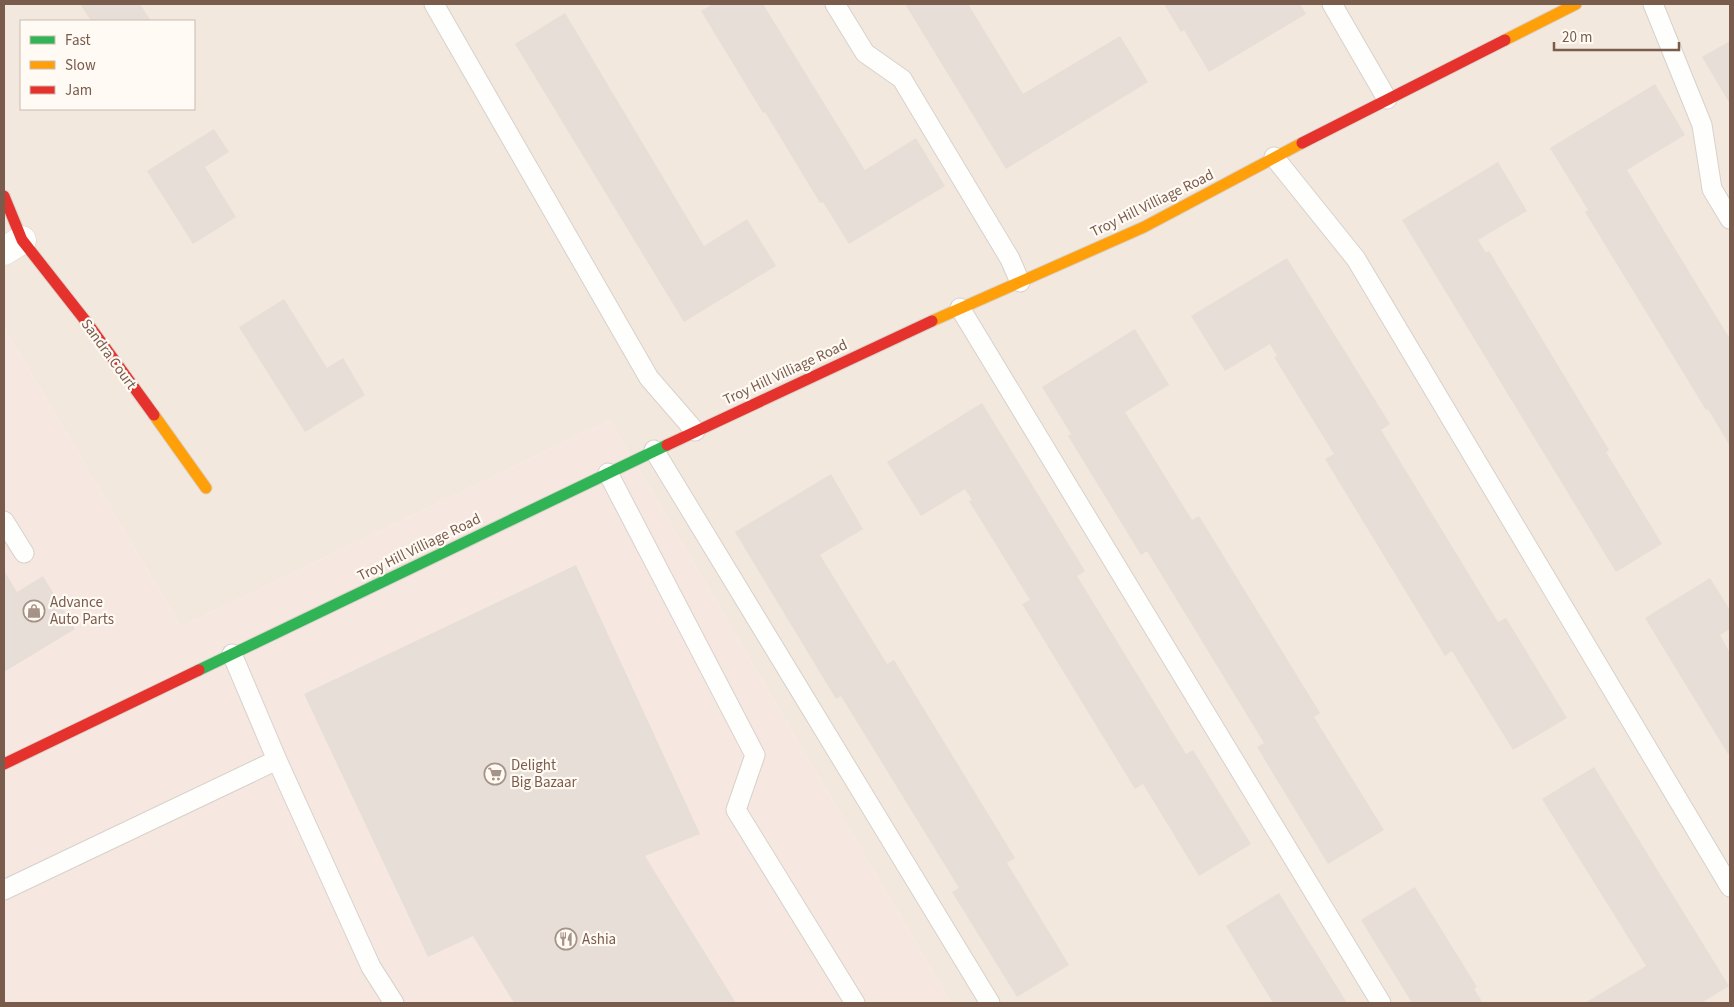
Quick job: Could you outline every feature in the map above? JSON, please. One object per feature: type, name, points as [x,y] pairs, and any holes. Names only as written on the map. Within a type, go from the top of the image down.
[{"type":"street","name":"Troy Hill Villiage Road","points":[[4,764],[654,450],[960,308],[1144,228],[1274,157],[1576,4]]},
{"type":"street","name":"Sandra Court","points":[[4,196],[13,246],[88,324],[206,488]]},
{"type":"lane","points":[[434,4],[648,378],[695,431]]},
{"type":"lane","points":[[835,4],[865,53],[902,79],[1010,259],[1020,282]]},
{"type":"lane","points":[[1332,4],[1387,100]]},
{"type":"lane","points":[[1653,4],[1702,125],[1712,189],[1730,219]]},
{"type":"lane","points":[[1274,157],[1356,259],[1730,887]]},
{"type":"lane","points":[[960,308],[1381,1003]]},
{"type":"lane","points":[[654,450],[990,1003]]},
{"type":"lane","points":[[608,473],[755,755],[736,810],[855,1003]]},
{"type":"lane","points":[[4,521],[24,553]]},
{"type":"lane","points":[[232,654],[277,760],[371,967],[394,1003]]},
{"type":"lane","points":[[4,890],[277,760]]},
{"type":"shaded area","points":[[4,4],[1730,4],[1730,1003],[951,1003],[610,420],[181,627],[5,329]]},
{"type":"shaded area","points":[[4,329],[181,627],[610,420],[951,1003],[4,1003]]},
{"type":"building","points":[[140,4],[150,20],[90,20],[81,5]]},
{"type":"building","points":[[713,4],[763,4],[865,170],[916,138],[945,186],[849,244],[823,202],[820,203],[701,11]]},
{"type":"building","points":[[905,4],[968,4],[1023,94],[1120,36],[1148,82],[1006,169]]},
{"type":"building","points":[[1164,4],[1300,4],[1306,14],[1209,72],[1184,30],[1181,32]]},
{"type":"building","points":[[565,13],[704,246],[747,219],[776,266],[684,322],[515,44]]},
{"type":"building","points":[[1730,41],[1730,104],[1702,57]]},
{"type":"building","points":[[1655,84],[1685,135],[1627,170],[1730,339],[1730,446],[1585,212],[1588,210],[1550,148]]},
{"type":"building","points":[[214,129],[229,152],[205,167],[236,217],[193,244],[147,171]]},
{"type":"building","points":[[1498,162],[1527,211],[1478,240],[1486,253],[1489,251],[1609,450],[1606,452],[1662,544],[1616,572],[1402,220]]},
{"type":"building","points":[[1287,258],[1390,424],[1381,430],[1498,622],[1506,618],[1567,718],[1513,750],[1452,651],[1445,656],[1325,459],[1334,454],[1274,357],[1277,356],[1270,344],[1225,371],[1191,316]]},
{"type":"building","points":[[284,299],[327,368],[343,358],[365,395],[305,432],[239,327]]},
{"type":"building","points":[[1135,329],[1169,385],[1125,412],[1192,520],[1199,516],[1320,713],[1314,717],[1384,830],[1328,864],[1257,747],[1264,743],[1147,551],[1141,555],[1068,436],[1071,434],[1042,387]]},
{"type":"building","points":[[982,403],[1085,571],[1077,576],[1186,754],[1193,750],[1251,844],[1199,876],[1143,784],[1135,789],[1022,604],[1030,600],[969,501],[972,500],[965,489],[921,516],[887,462]]},
{"type":"building","points":[[831,474],[863,529],[820,555],[887,664],[894,660],[1015,858],[1007,863],[1069,965],[1017,997],[952,892],[959,888],[841,696],[836,699],[735,532]]},
{"type":"building","points":[[576,565],[700,834],[645,856],[736,1003],[514,1003],[473,936],[428,957],[304,694]]},
{"type":"building","name":"Advance Auto Parts","points":[[4,571],[17,592],[43,576],[75,629],[4,672]]},
{"type":"building","points":[[1710,578],[1730,610],[1730,629],[1720,635],[1730,653],[1730,752],[1728,754],[1645,618]]},
{"type":"building","points":[[1594,767],[1729,986],[1701,1003],[1585,1003],[1646,966],[1542,799]]},
{"type":"building","points":[[1415,887],[1477,987],[1474,989],[1483,1003],[1412,1003],[1361,920]]},
{"type":"building","points":[[1279,893],[1347,1003],[1273,1003],[1226,926]]},
{"type":"traffic: fast","points":[[199,670],[667,445]]},
{"type":"traffic: slow","points":[[1505,40],[1576,4]]},
{"type":"traffic: slow","points":[[932,321],[1144,227],[1302,143]]},
{"type":"traffic: slow","points":[[154,415],[206,488]]},
{"type":"traffic: jam","points":[[1302,143],[1505,40]]},
{"type":"traffic: jam","points":[[4,196],[22,240],[88,324],[154,415]]},
{"type":"traffic: jam","points":[[667,445],[932,321]]},
{"type":"traffic: jam","points":[[4,764],[199,670]]},
{"type":"place","name":"Advance Auto Parts","points":[[34,611]]},
{"type":"place","name":"Delight Big Bazaar","points":[[495,774]]},
{"type":"place","name":"Ashia","points":[[566,939]]}]
